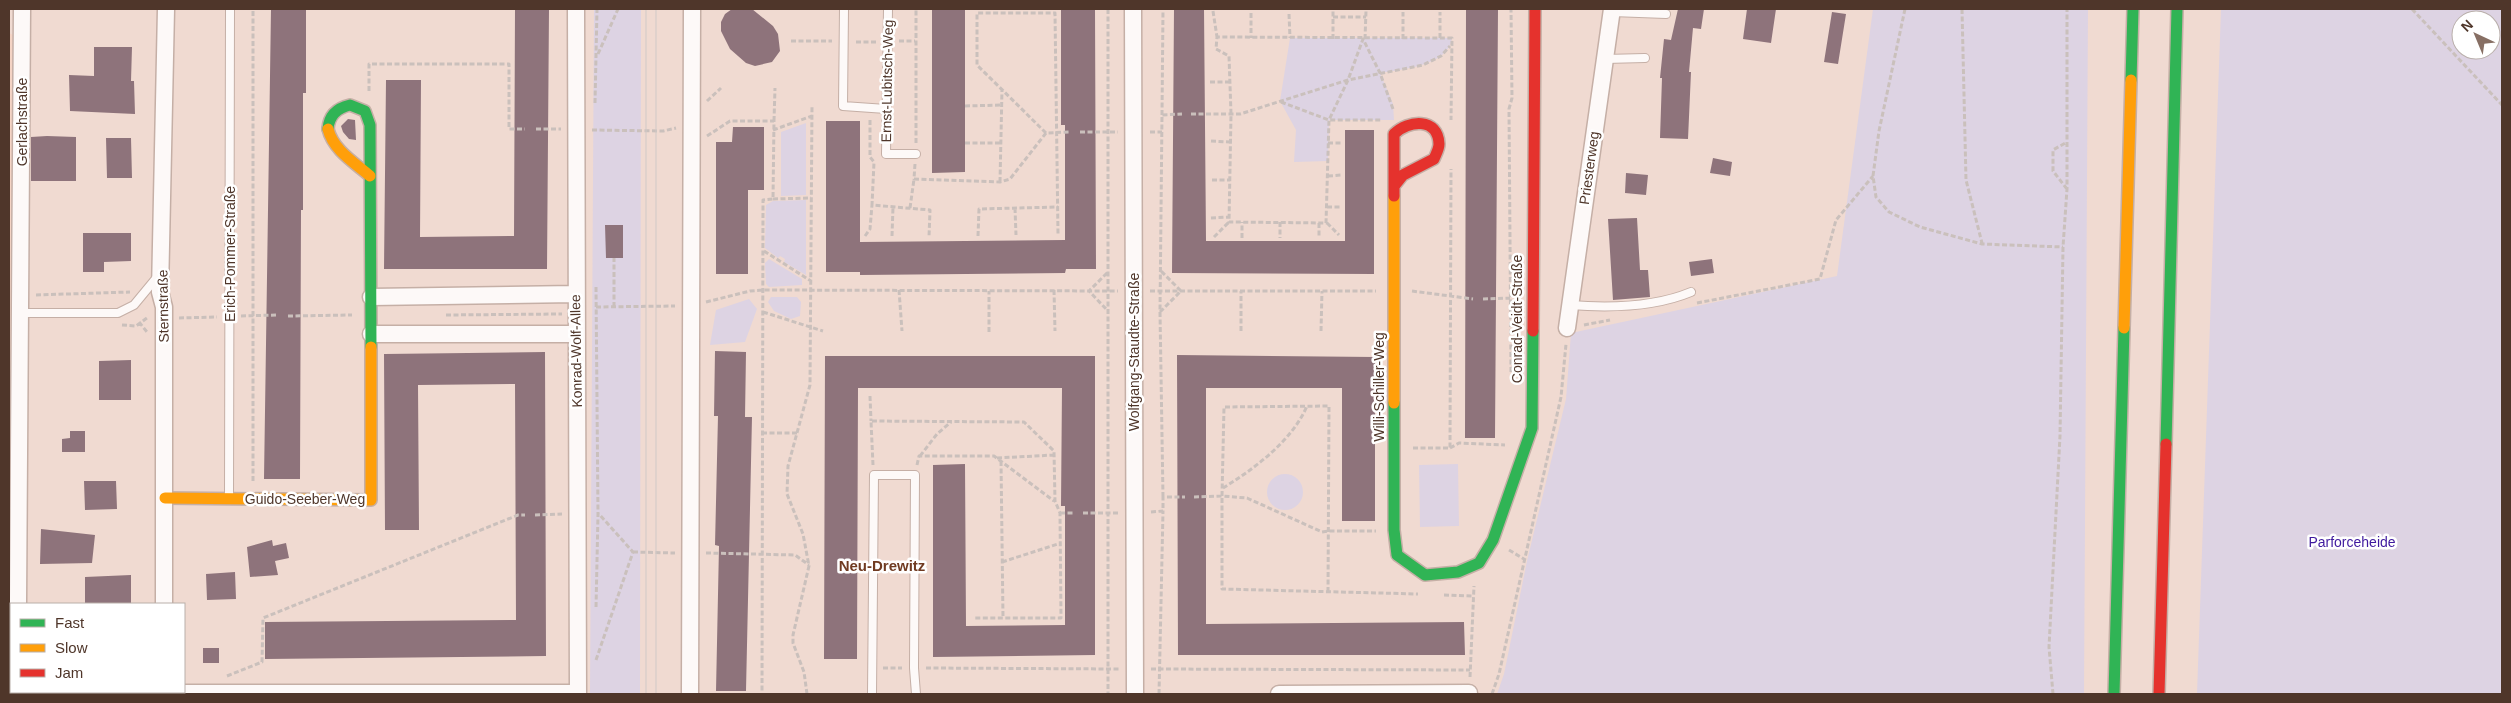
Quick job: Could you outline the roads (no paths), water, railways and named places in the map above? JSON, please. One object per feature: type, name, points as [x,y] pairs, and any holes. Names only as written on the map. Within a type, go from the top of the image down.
[{"type":"main road","name":"Conrad-Veidt-Straße","points":[[1425,575],[1458,572],[1479,563],[1493,540],[1532,428],[1535,9]]},
{"type":"main road","points":[[2114,694],[2133,9]]},
{"type":"main road","points":[[2159,694],[2177,9]]},
{"type":"main road","name":"Guido-Seeber-Weg","points":[[164,498],[371,500],[370,125],[366,112],[358,107],[343,107],[331,115],[328,129],[335,143],[370,176]]},
{"type":"main road","name":"Willi-Schiller-Weg","points":[[1395,185],[1403,175],[1434,159],[1439,145],[1431,127],[1423,122],[1411,122],[1400,127],[1394,134],[1396,291],[1393,448],[1394,530],[1397,555],[1425,575]]},
{"type":"street","name":"Gerlachstraße","points":[[18,603],[14,475],[21,313],[22,9]]},
{"type":"street","name":"Sternstraße","points":[[164,603],[164,318],[160,292],[162,270],[166,9]]},
{"type":"street","name":"Konrad-Wolf-Allee","points":[[576,9],[586,130],[575,294],[578,694]]},
{"type":"street","points":[[690,694],[692,9]]},
{"type":"street","name":"Wolfgang-Staudte-Straße","points":[[1133,9],[1135,694]]},
{"type":"street","name":"Priesterweg","points":[[1567,328],[1612,10]]},
{"type":"street","points":[[9,17],[22,30]]},
{"type":"street","points":[[371,297],[575,294]]},
{"type":"street","points":[[371,334],[576,334]]},
{"type":"street","points":[[163,693],[578,694]]},
{"type":"street","points":[[1279,694],[1469,693]]},
{"type":"lane","name":"Erich-Pommer-Straße","points":[[229,499],[230,9]]},
{"type":"lane","points":[[844,9],[844,106],[886,109]]},
{"type":"lane","name":"Ernst-Lubitsch-Weg","points":[[888,9],[886,154],[916,154]]},
{"type":"lane","points":[[1612,10],[1666,14]]},
{"type":"lane","points":[[1605,59],[1645,58]]},
{"type":"lane","points":[[21,313],[118,313],[134,305],[148,290],[162,270]]},
{"type":"lane","points":[[1570,305],[1609,306],[1652,302],[1691,292]]},
{"type":"lane","points":[[872,694],[874,475],[915,475],[914,668],[916,694]]},
{"type":"tram line","points":[[646,9],[646,694]]},
{"type":"tram line","points":[[656,9],[656,694]]},
{"type":"district","name":"Neu-Drewitz","points":[[882,565]]},
{"type":"park label","name":"Parforceheide","points":[[2352,542]]}]
